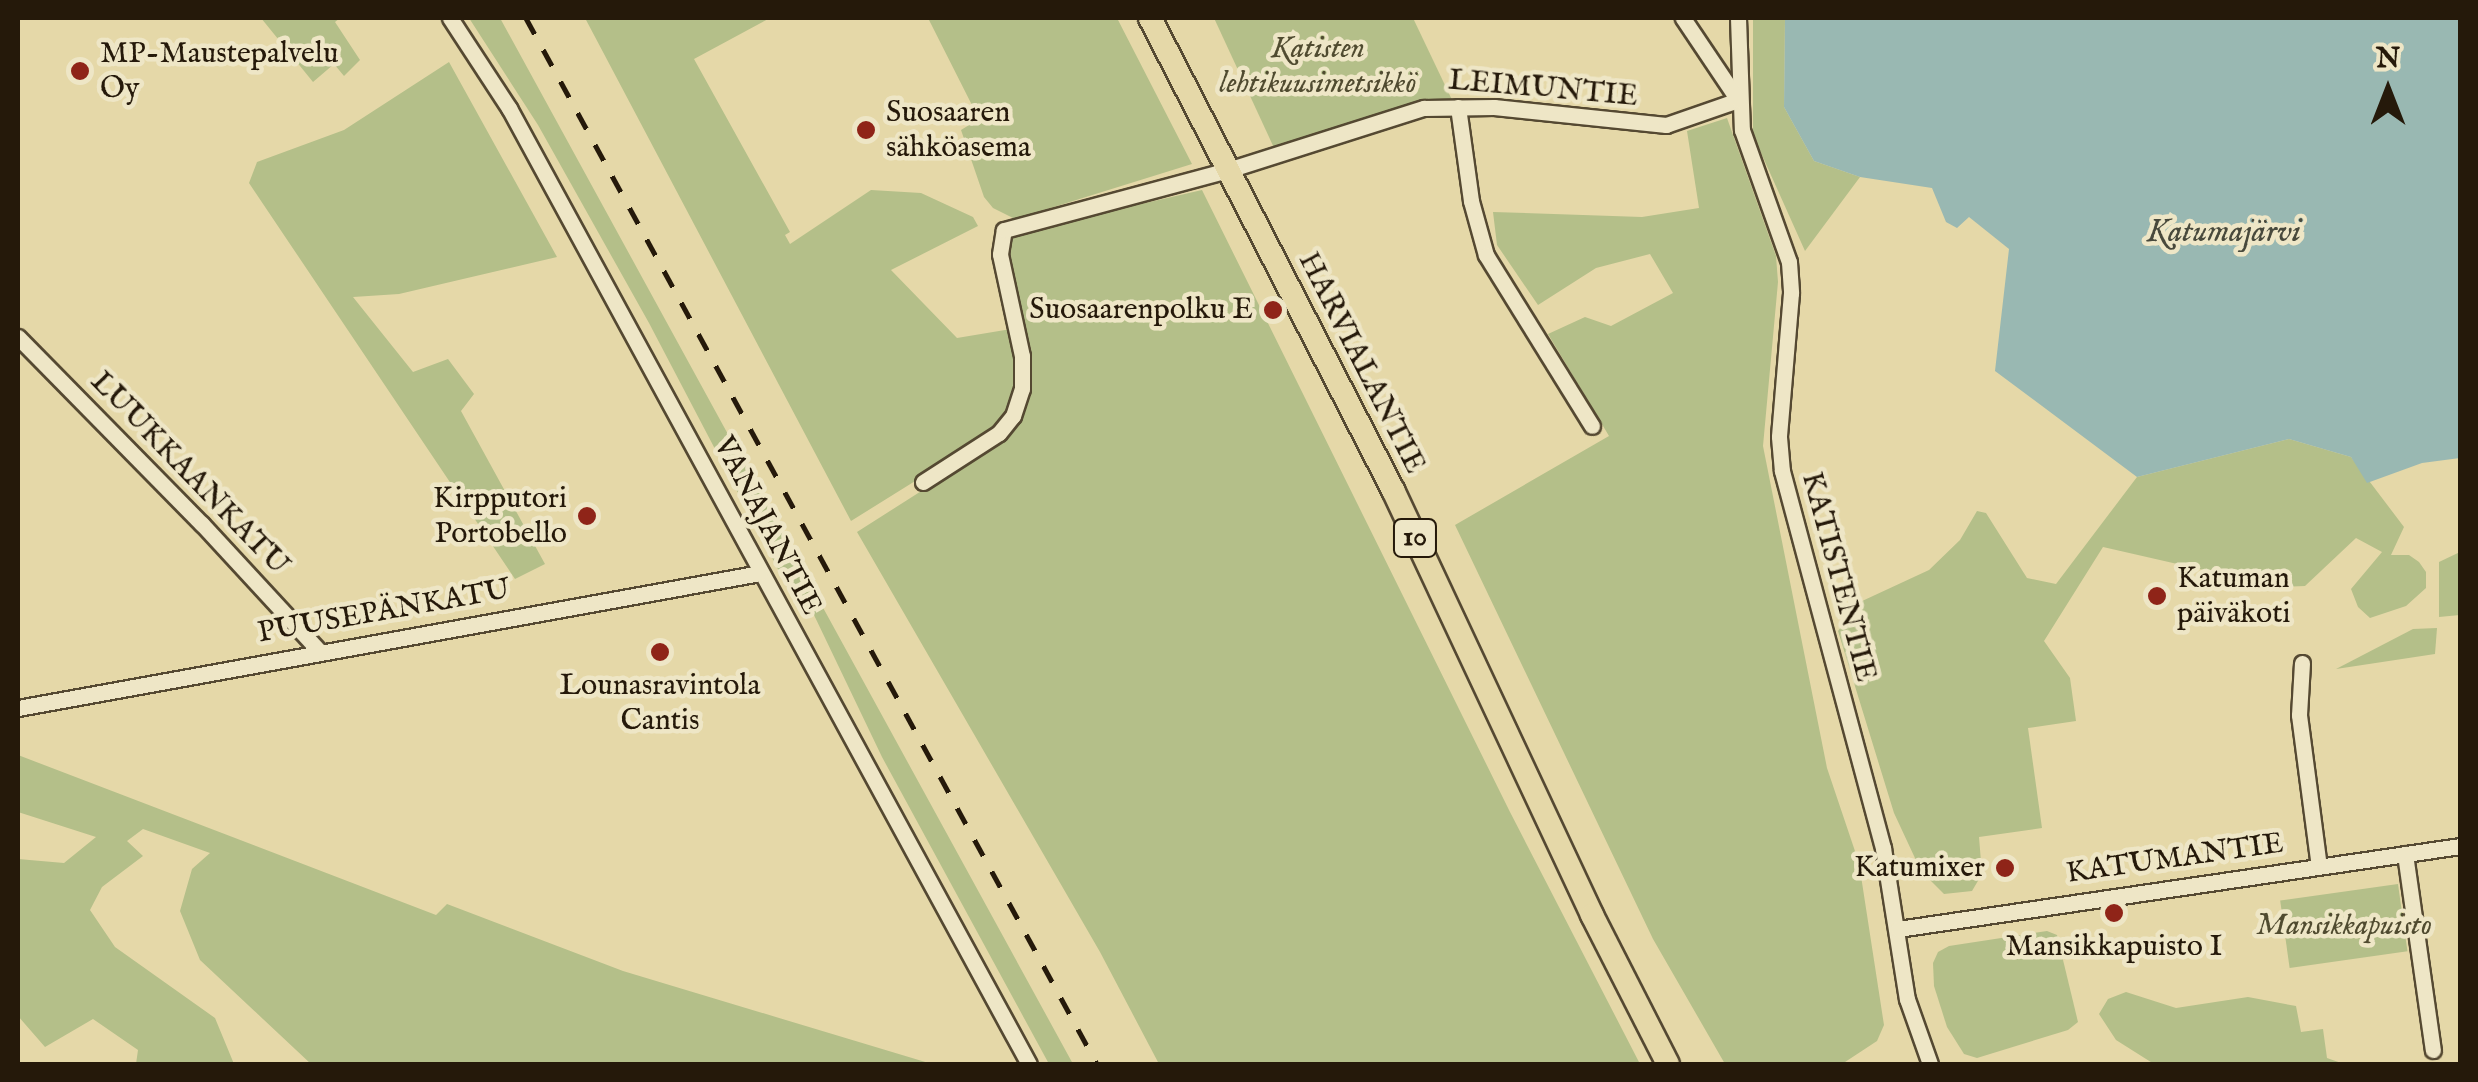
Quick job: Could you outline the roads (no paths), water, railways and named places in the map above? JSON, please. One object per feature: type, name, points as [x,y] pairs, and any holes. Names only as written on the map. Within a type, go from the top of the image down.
[{"type":"highway","name":"HARVIALANTIE","points":[[1150,18],[1393,490],[1600,932],[1668,1064]]},
{"type":"street","name":"VANAJANTIE","points":[[450,18],[509,108],[1030,1064]]},
{"type":"street","name":"KATISTENTIE","points":[[1684,18],[1738,100]]},
{"type":"street","name":"KATISTENTIE","points":[[1738,18],[1738,100],[1750,159],[1781,232],[1788,262],[1791,293],[1779,437],[1782,471],[1884,848],[1907,999],[1930,1064]]},
{"type":"street","name":"LEIMUNTIE","points":[[923,482],[999,433],[1013,416],[1022,388],[1022,356],[1000,254],[1004,230],[1228,170],[1424,108],[1546,111],[1583,119],[1666,125],[1738,100]]},
{"type":"street","points":[[1458,106],[1471,201],[1486,255],[1592,426]]},
{"type":"street","name":"LUUKKAANKATU","points":[[18,337],[202,524],[319,651]]},
{"type":"street","name":"PUUSEPÄNKATU","points":[[18,708],[760,573]]},
{"type":"street","points":[[2302,663],[2299,715],[2319,866]]},
{"type":"street","name":"KATUMANTIE","points":[[1898,929],[2460,846]]},
{"type":"street","points":[[2405,854],[2433,1050]]},
{"type":"water","name":"Katumajärvi","points":[[1785,18],[2460,18],[2460,458],[2422,463],[2367,483],[2351,457],[2289,439],[2137,477],[1995,371],[2009,249],[1969,217],[1957,228],[1946,222],[1932,188],[1860,177],[1814,161],[1784,107]]},
{"type":"railway","points":[[526,18],[1097,1064]]},
{"type":"place","name":"MP-Maustepalvelu Oy","points":[[80,71]]},
{"type":"place","name":"Suosaaren sähköasema","points":[[866,130]]},
{"type":"place","name":"Suosaarenpolku E","points":[[1273,310]]},
{"type":"place","name":"Kirpputori Portobello","points":[[587,516]]},
{"type":"place","name":"Katuman päiväkoti","points":[[2157,596]]},
{"type":"place","name":"Lounasravintola Cantis","points":[[660,652]]},
{"type":"place","name":"Katumixer","points":[[2005,868]]},
{"type":"place","name":"Mansikkapuisto I","points":[[2114,913]]},
{"type":"park label","name":"Katisten lehtikuusimetsikkö","points":[[1318,66]]},
{"type":"park label","name":"Mansikkapuisto","points":[[2344,926]]}]
